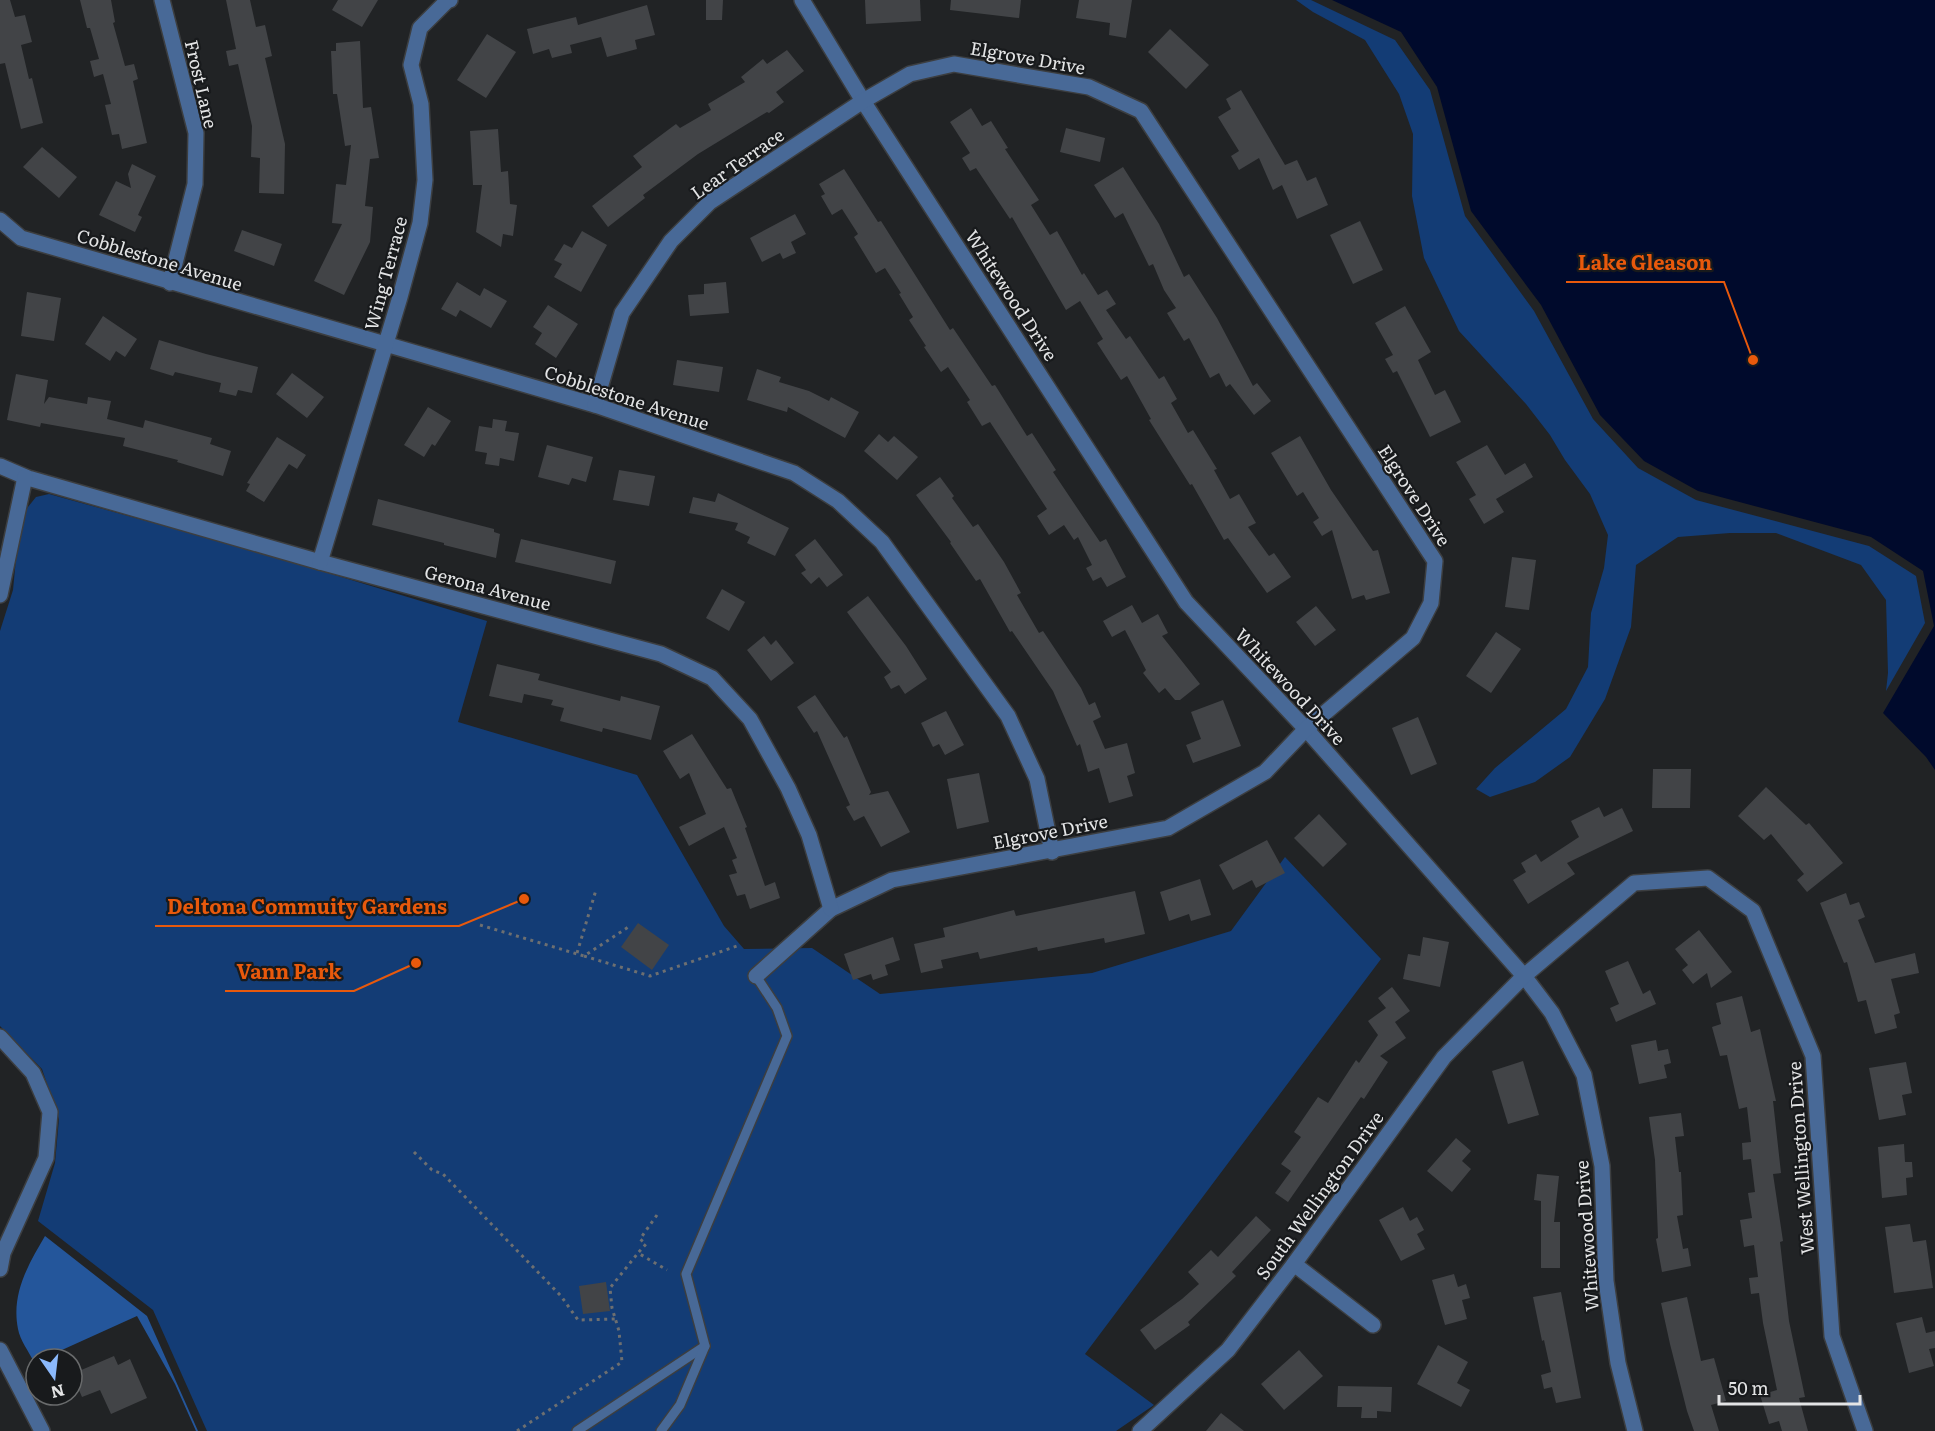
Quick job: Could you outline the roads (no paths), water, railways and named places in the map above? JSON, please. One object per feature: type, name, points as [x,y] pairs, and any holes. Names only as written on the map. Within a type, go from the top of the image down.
[{"type":"street","name":"Frost Lane","points":[[162,0],[196,133],[195,184],[170,283]]},
{"type":"street","name":"Wing Terrace","points":[[320,562],[420,223],[425,180],[421,104],[411,65],[420,28],[450,0]]},
{"type":"street","name":"Whitewood Drive","points":[[802,0],[863,100],[1186,602],[1306,729],[1524,976],[1552,1013],[1584,1075],[1602,1166],[1606,1281],[1618,1363],[1635,1431]]},
{"type":"street","name":"Elgrove Drive","points":[[756,976],[831,909],[892,880],[1052,852],[1168,828],[1265,772],[1306,729],[1413,638],[1431,603],[1435,561],[1141,111],[1089,87],[954,64],[910,74],[863,100]]},
{"type":"street","name":"Lear Terrace","points":[[595,405],[622,313],[671,242],[710,202],[863,100]]},
{"type":"street","name":"Cobblestone Avenue","points":[[0,220],[21,238],[385,346],[595,405],[794,473],[838,501],[882,542],[1008,716],[1037,779],[1052,852]]},
{"type":"street","name":"Gerona Avenue","points":[[0,466],[25,477],[320,562],[661,654],[711,678],[750,719],[788,788],[809,835],[831,909]]},
{"type":"street","points":[[0,595],[25,477]]},
{"type":"street","name":"West Wellington Drive","points":[[1524,976],[1634,883],[1708,878],[1753,911],[1813,1056],[1832,1336],[1865,1431]]},
{"type":"street","name":"South Wellington Drive","points":[[1140,1431],[1228,1350],[1294,1264],[1444,1057],[1524,976]]},
{"type":"street","points":[[0,1037],[33,1073],[50,1112],[46,1158],[3,1253],[0,1269]]},
{"type":"street","points":[[1294,1264],[1373,1325]]},
{"type":"street","points":[[0,1350],[42,1431]]},
{"type":"lane","points":[[661,1431],[680,1405],[705,1346],[686,1274],[787,1036],[777,1008],[756,976]]},
{"type":"lane","points":[[577,1431],[705,1346]]},
{"type":"place","name":"Lake Gleason","points":[[1753,360]]},
{"type":"place","name":"Deltona Commuity Gardens","points":[[524,899]]},
{"type":"place","name":"Vann Park","points":[[416,963]]}]
